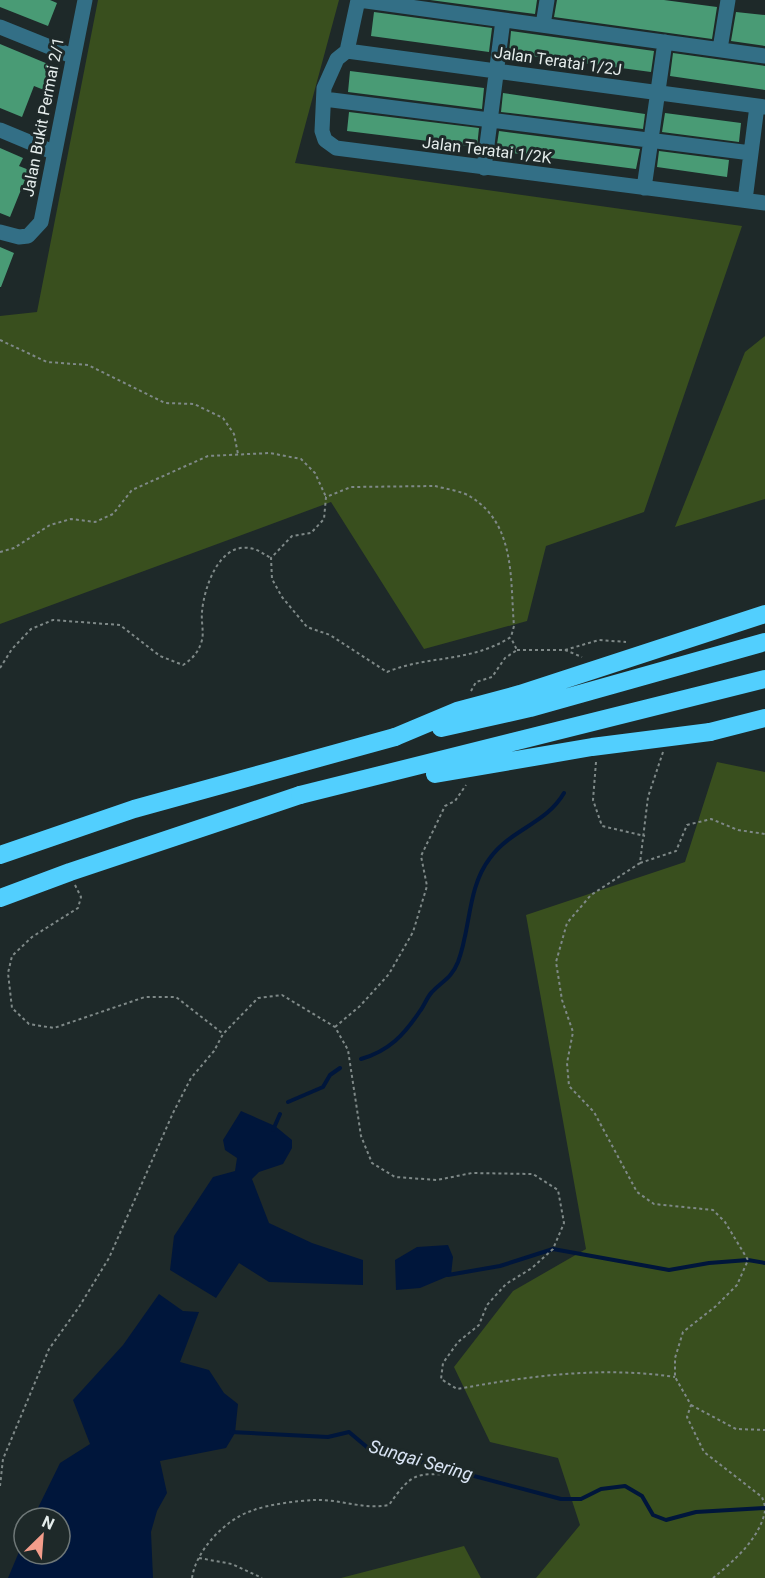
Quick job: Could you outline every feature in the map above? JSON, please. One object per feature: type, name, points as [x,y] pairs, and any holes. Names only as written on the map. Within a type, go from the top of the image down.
[{"type":"highway","points":[[395,737],[457,711],[520,694],[765,614]]},
{"type":"highway","points":[[0,855],[134,809],[395,737],[530,708],[765,642]]},
{"type":"highway","points":[[0,898],[70,872],[300,795],[765,679]]},
{"type":"highway","points":[[300,795],[592,747],[710,732],[765,718]]},
{"type":"street","name":"Jalan Bukit Permai 2/1","points":[[0,232],[19,237],[28,236],[41,222],[72,56],[85,0]]},
{"type":"street","points":[[347,51],[358,0],[765,56]]},
{"type":"street","points":[[543,25],[547,0]]},
{"type":"street","points":[[720,50],[728,0]]},
{"type":"street","points":[[484,168],[503,20]]},
{"type":"street","points":[[0,27],[72,56]]},
{"type":"street","points":[[644,188],[665,42]]},
{"type":"street","name":"Jalan Teratai 1/2J","points":[[347,51],[761,107]]},
{"type":"street","name":"Jalan Teratai 1/2K","points":[[347,51],[337,59],[329,72],[324,99],[322,131],[325,140],[336,148],[765,203]]},
{"type":"street","points":[[324,99],[751,153]]},
{"type":"street","points":[[745,200],[751,153],[761,107]]},
{"type":"street","points":[[0,130],[53,152]]},
{"type":"path","points":[[0,340],[47,362],[88,365],[165,403],[194,404],[223,418],[234,434],[238,454]]},
{"type":"path","points":[[0,552],[14,548],[50,525],[70,519],[95,522],[113,514],[132,490],[183,465],[208,456],[270,453],[301,459],[315,473],[326,497],[324,519],[311,533],[292,536],[271,558],[272,579],[282,597],[307,627],[330,634],[362,658],[387,672],[399,667],[441,661],[493,649],[511,637],[514,626],[508,547],[493,516],[470,496],[435,486],[351,487],[326,497]]},
{"type":"path","points":[[0,668],[12,649],[31,629],[53,620],[120,625],[160,656],[183,665],[194,658],[202,640],[202,612],[206,590],[218,561],[239,549],[253,549],[271,558]]},
{"type":"path","points":[[640,863],[648,797],[657,776],[664,746]]},
{"type":"path","points":[[765,834],[738,830],[711,819],[687,825],[676,850],[640,863],[591,895],[567,923],[556,962],[562,1000],[573,1032],[567,1063],[569,1086],[594,1112],[637,1192],[654,1204],[712,1210],[725,1222],[748,1260],[737,1285],[683,1332],[675,1358],[675,1377],[691,1405],[736,1429],[765,1430]]},
{"type":"path","points":[[335,1027],[360,1006],[389,974],[413,932],[427,886],[421,856]]},
{"type":"path","points":[[70,872],[81,897],[78,908],[32,937],[12,956],[8,973],[12,1008],[29,1024],[54,1028],[145,997],[176,998],[223,1034]]},
{"type":"path","points":[[0,1486],[3,1459],[49,1349],[109,1258],[172,1113],[191,1078],[214,1051],[223,1034],[258,998],[282,995],[335,1027],[348,1050],[361,1136],[372,1163],[394,1178],[437,1180],[472,1173],[533,1174],[558,1190],[564,1223],[553,1249],[532,1268],[506,1284],[487,1305],[479,1325],[458,1342],[442,1363],[441,1379],[457,1389],[594,1372],[637,1371],[675,1377]]},
{"type":"path","points":[[691,1405],[687,1417],[704,1452],[762,1497],[765,1506]]},
{"type":"path","points":[[192,1578],[198,1558],[233,1520],[252,1510],[314,1500],[347,1502],[376,1508],[389,1505],[411,1477],[428,1474],[455,1475]]},
{"type":"path","points":[[713,1578],[748,1544],[763,1519],[765,1511]]},
{"type":"path","points":[[198,1558],[232,1564],[262,1578]]},
{"type":"green space","points":[[98,0],[339,0],[295,163],[742,226],[644,512],[546,546],[527,621],[424,649],[331,502],[0,624],[0,316],[37,312]]},
{"type":"green space","points":[[765,336],[765,499],[675,527],[745,352]]},
{"type":"green space","points":[[717,762],[765,772],[765,1578],[536,1578],[580,1525],[558,1458],[490,1442],[454,1367],[513,1291],[586,1249],[526,915],[685,862]]},
{"type":"green space","points":[[464,1546],[481,1578],[341,1578]]},
{"type":"water","points":[[241,1111],[275,1126],[292,1140],[292,1148],[283,1164],[259,1172],[252,1179],[269,1223],[312,1243],[363,1260],[363,1285],[269,1282],[239,1263],[216,1298],[170,1270],[174,1236],[213,1177],[235,1171],[237,1158],[225,1150],[223,1140]]},
{"type":"water","points":[[448,1245],[453,1257],[451,1275],[420,1288],[396,1290],[395,1260],[417,1247]]},
{"type":"water","points":[[159,1294],[183,1311],[199,1312],[180,1362],[209,1370],[224,1393],[238,1404],[235,1433],[226,1448],[160,1461],[167,1493],[157,1511],[151,1532],[153,1578],[8,1578],[13,1566],[72,1566],[72,1506],[39,1506],[60,1463],[90,1444],[73,1400],[123,1345]]},
{"type":"building","points":[[0,0],[50,0],[57,3],[48,26],[0,7]]},
{"type":"building","points":[[430,0],[537,0],[535,14]]},
{"type":"building","points":[[557,0],[664,0],[717,7],[712,39],[554,17]]},
{"type":"building","points":[[374,12],[492,28],[489,52],[371,36]]},
{"type":"building","points":[[736,12],[765,15],[765,46],[731,41]]},
{"type":"building","points":[[511,31],[654,51],[651,72],[509,53]]},
{"type":"building","points":[[0,44],[48,64],[45,71],[56,76],[49,92],[34,86],[22,117],[0,108]]},
{"type":"building","points":[[673,53],[765,66],[765,90],[670,76]]},
{"type":"building","points":[[350,71],[484,88],[482,109],[348,92]]},
{"type":"building","points":[[503,93],[645,114],[643,129],[501,112]]},
{"type":"building","points":[[349,112],[479,128],[477,147],[347,131]]},
{"type":"building","points":[[665,113],[741,123],[739,142],[662,132]]},
{"type":"building","points":[[499,131],[640,149],[636,169],[496,151]]},
{"type":"building","points":[[0,148],[23,158],[19,166],[29,170],[10,217],[0,213]]},
{"type":"building","points":[[659,151],[729,160],[727,177],[657,167]]},
{"type":"building","points":[[0,247],[14,253],[1,287],[0,287]]},
{"type":"waterway","points":[[361,1059],[380,1052],[402,1035],[430,994],[452,972],[462,949],[477,882],[490,858],[508,840],[548,812],[564,793]]},
{"type":"waterway","points":[[288,1102],[323,1087],[330,1075],[340,1068]]},
{"type":"waterway","points":[[273,1130],[280,1114]]},
{"type":"waterway","points":[[448,1275],[500,1266],[553,1249],[669,1270],[709,1263],[748,1260],[765,1263]]},
{"type":"waterway","name":"Sungai Sering","points":[[231,1432],[328,1437],[349,1432],[368,1448],[561,1499],[581,1499],[601,1489],[625,1486],[642,1496],[653,1515],[666,1520],[696,1512],[765,1508]]}]
